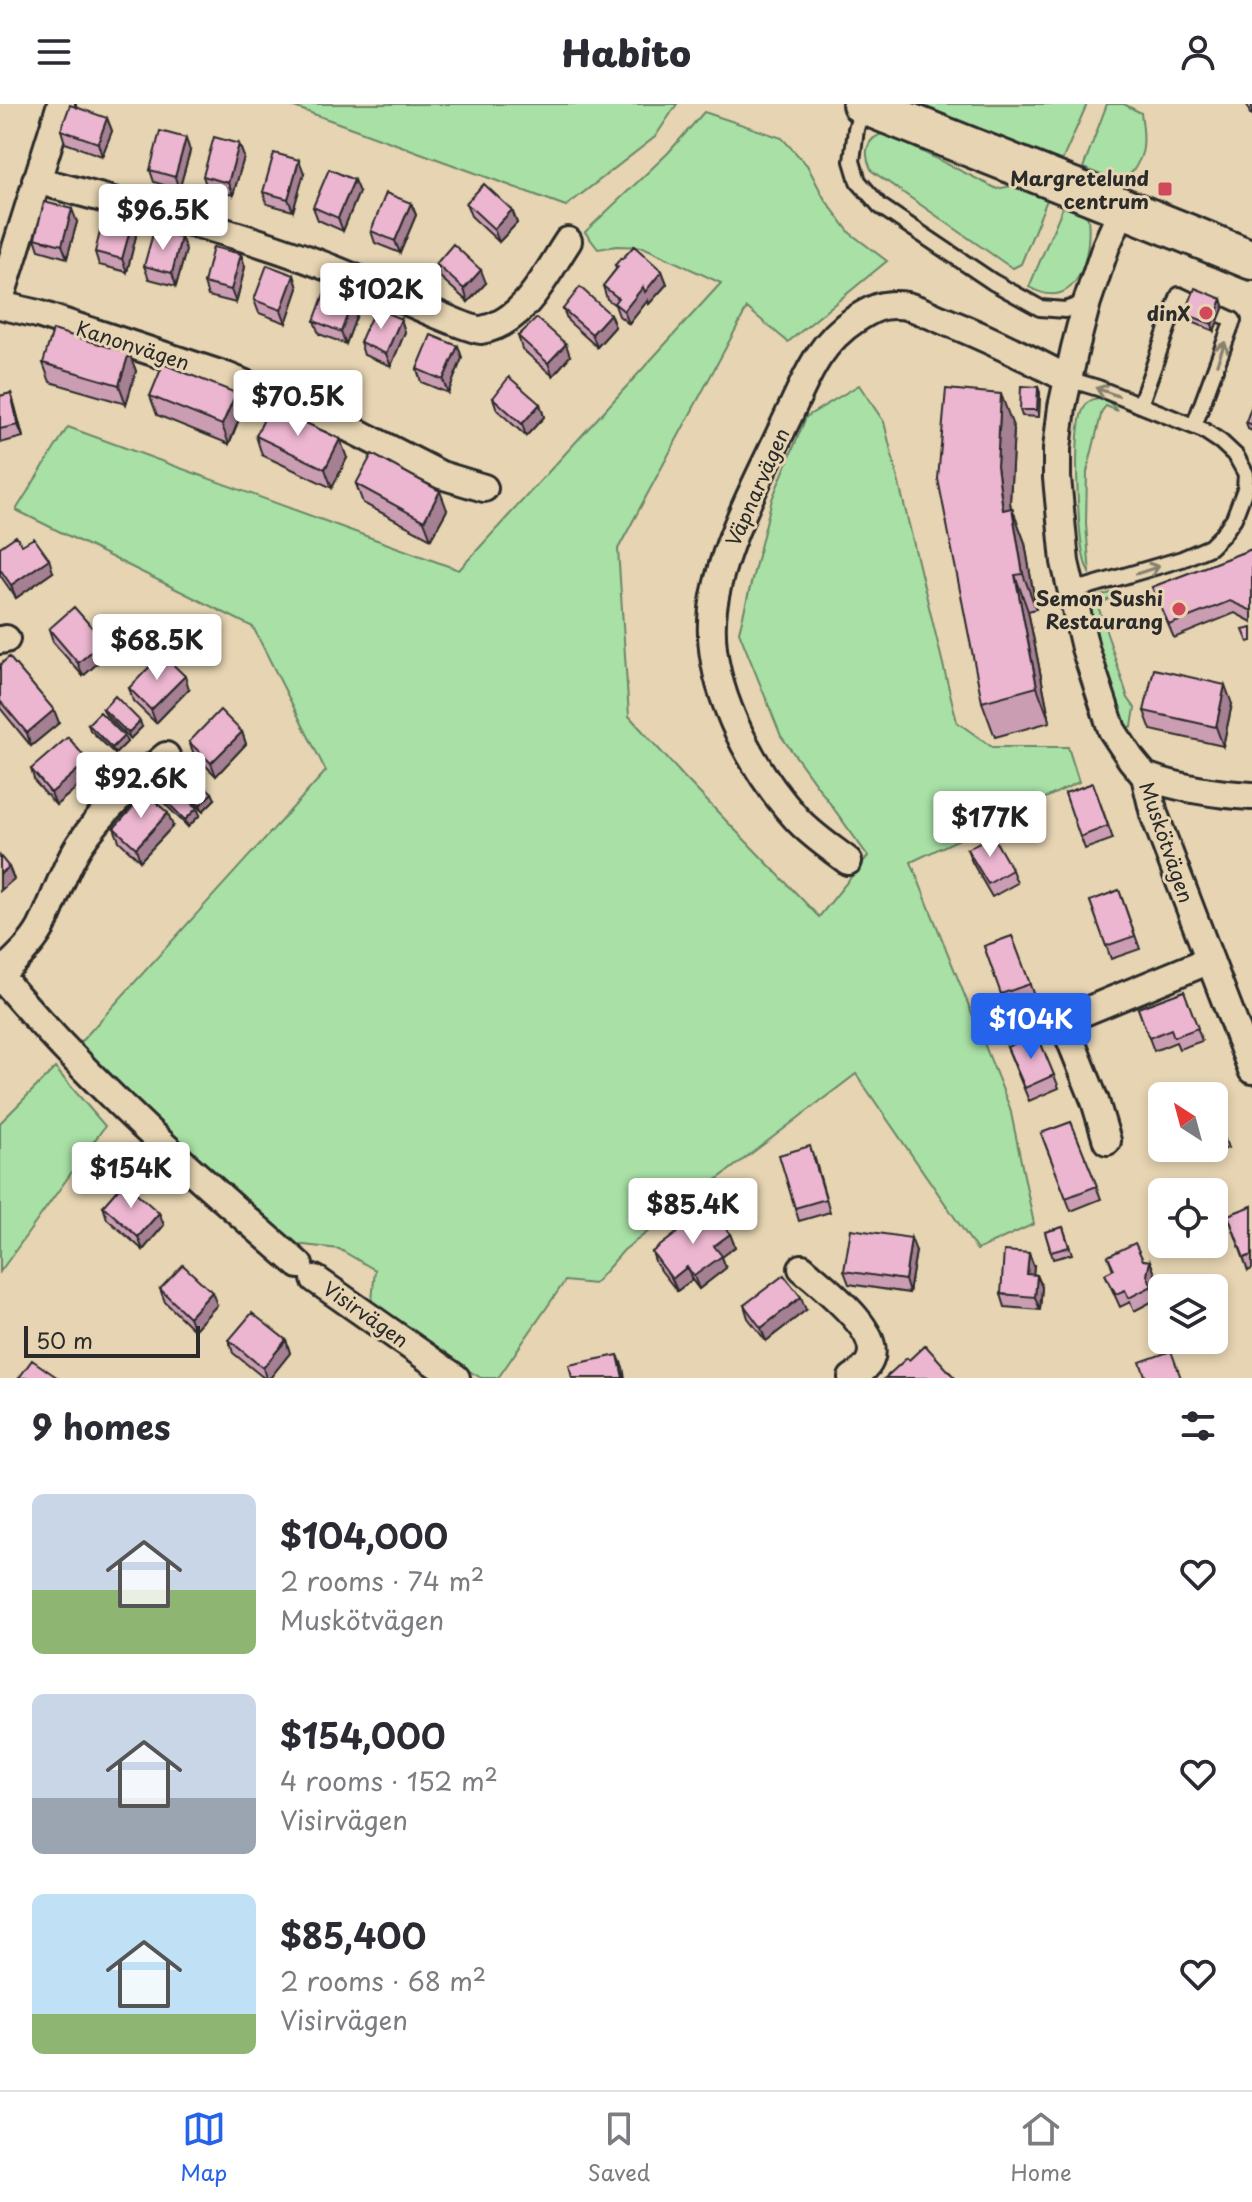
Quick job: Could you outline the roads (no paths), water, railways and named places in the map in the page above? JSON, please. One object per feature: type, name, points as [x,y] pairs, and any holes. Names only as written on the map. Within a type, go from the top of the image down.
[{"type":"street","name":"Kanonvägen","points":[[61,104],[0,302],[226,376],[331,419],[441,475],[484,488]]},
{"type":"street","points":[[863,104],[1252,260]]},
{"type":"street","points":[[36,180],[241,238],[307,260],[476,331],[497,326],[514,315],[529,299],[568,241]]},
{"type":"street","name":"Muskötvägen","points":[[1123,208],[1087,302],[1068,379],[1059,435],[1057,478],[1065,562],[1085,648],[1107,716],[1121,744],[1145,776],[1154,814],[1252,1070]]},
{"type":"street","name":"Väpnarvägen","points":[[848,861],[810,832],[762,772],[735,723],[719,681],[714,655],[713,611],[718,580],[754,489],[815,360],[829,339],[839,329],[883,306],[905,305],[1027,357],[1068,379]]},
{"type":"street","points":[[0,975],[40,930],[56,889],[80,844],[110,807],[166,756]]},
{"type":"street","points":[[1145,776],[1212,794],[1252,796]]},
{"type":"street","points":[[1107,1141],[1070,1039],[1070,1020],[1210,960]]},
{"type":"street","name":"Visirvägen","points":[[0,975],[86,1073],[183,1163],[307,1272],[456,1378]]},
{"type":"street","points":[[802,1268],[852,1313],[866,1331],[872,1347],[870,1361],[852,1378]]},
{"type":"lane","points":[[863,104],[852,144],[852,161],[858,181],[880,206],[993,282],[1040,308],[1065,310],[1087,302]]},
{"type":"lane","points":[[1140,405],[1179,295],[1233,320],[1194,426]]},
{"type":"lane","points":[[1068,379],[1194,426],[1221,442],[1236,456],[1246,474],[1245,489],[1234,518],[1210,547],[1117,580],[1073,591]]},
{"type":"place","name":"Margretelund centrum","points":[[1165,189]]},
{"type":"place","name":"dinX","points":[[1206,313]]},
{"type":"place","name":"Semon Sushi Restaurang","points":[[1179,609]]}]
